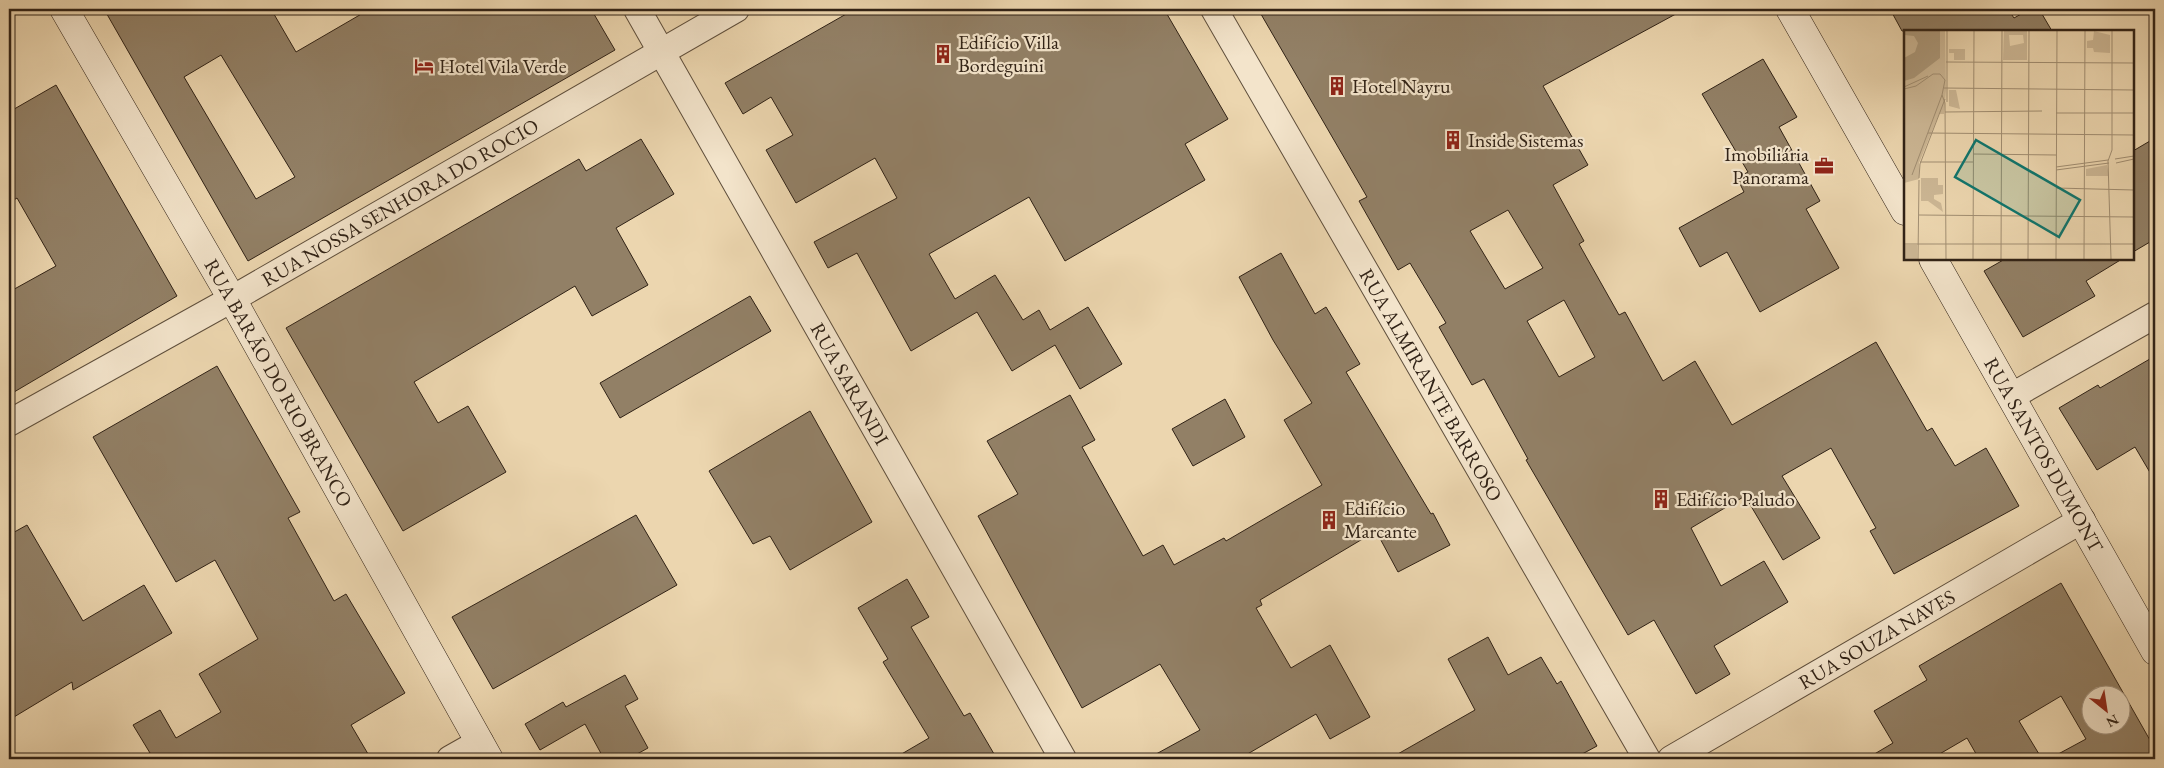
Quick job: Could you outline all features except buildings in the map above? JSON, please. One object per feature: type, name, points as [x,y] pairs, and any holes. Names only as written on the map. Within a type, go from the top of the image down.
[{"type":"street","name":"RUA BARÃO DO RIO BRANCO","points":[[64,9],[232,299],[484,751]]},
{"type":"street","name":"RUA SARANDI","points":[[637,9],[1063,759]]},
{"type":"street","name":"RUA NOSSA SENHORA DO ROCIO","points":[[9,423],[232,299],[736,9]]},
{"type":"street","name":"RUA ALMIRANTE BARROSO","points":[[1214,9],[1647,759]]},
{"type":"street","points":[[1790,9],[1904,208]]},
{"type":"street","name":"RUA SANTOS DUMONT","points":[[1934,260],[2155,651]]},
{"type":"street","points":[[2012,396],[2155,315]]},
{"type":"street","name":"RUA SOUZA NAVES","points":[[1671,759],[2082,520]]},
{"type":"street","points":[[450,759],[484,751]]},
{"type":"place","name":"Edifício Villa Bordeguini","points":[[943,54]]},
{"type":"place","name":"Hotel Vila Verde","points":[[424,66]]},
{"type":"place","name":"Hotel Nayru","points":[[1337,86]]},
{"type":"place","name":"Inside Sistemas","points":[[1453,140]]},
{"type":"place","name":"Imobiliária Panorama","points":[[1824,166]]},
{"type":"place","name":"Edifício Paludo","points":[[1661,499]]},
{"type":"place","name":"Edifício Marcante","points":[[1329,520]]}]
